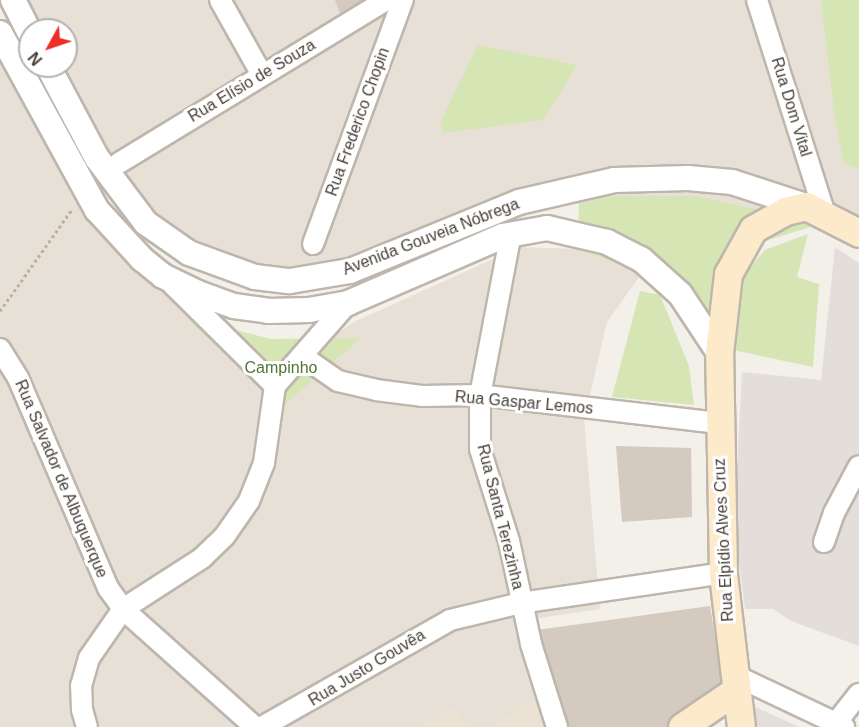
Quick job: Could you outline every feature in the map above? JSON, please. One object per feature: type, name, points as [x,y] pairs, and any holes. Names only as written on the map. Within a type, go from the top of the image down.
[{"type":"main road","points":[[719,353],[728,274],[742,245],[753,229],[766,220],[815,210],[859,233]]},
{"type":"main road","name":"Rua Elpídio Alves Cruz","points":[[719,353],[723,573],[741,727]]},
{"type":"main road","points":[[682,727],[735,682]]},
{"type":"street","points":[[12,0],[22,18]]},
{"type":"street","points":[[220,0],[261,73]]},
{"type":"street","name":"Rua Elísio de Souza","points":[[119,163],[261,73],[386,0]]},
{"type":"street","name":"Rua Frederico Chopin","points":[[313,244],[403,0]]},
{"type":"street","name":"Rua Dom Vital","points":[[757,0],[815,210]]},
{"type":"street","name":"Avenida Gouveia Nóbrega","points":[[0,33],[85,192],[120,238],[163,276],[234,306],[268,311],[309,310],[348,303],[511,233],[547,228],[577,233],[641,259],[680,294],[719,353]]},
{"type":"street","name":"Avenida Gouveia Nóbrega","points":[[55,78],[105,170],[146,223],[189,253],[255,277],[290,281],[350,271],[519,201],[614,180],[688,178],[732,182],[815,210]]},
{"type":"street","name":"Rua Santa Terezinha","points":[[511,233],[480,395],[480,449],[509,541],[521,603],[557,727]]},
{"type":"street","points":[[163,276],[275,386]]},
{"type":"street","points":[[87,727],[82,710],[81,686],[89,658],[123,609],[201,558],[224,537],[249,501],[264,463],[275,386],[348,303]]},
{"type":"street","name":"Rua Salvador de Albuquerque","points":[[0,348],[18,378],[97,566],[123,609],[255,727]]},
{"type":"street","name":"Rua Gaspar Lemos","points":[[302,356],[338,381],[376,390],[422,396],[480,395],[719,423]]},
{"type":"street","points":[[824,542],[834,513],[859,466]]},
{"type":"street","name":"Rua Justo Gouvêa","points":[[262,727],[331,690],[421,633],[450,620],[521,603],[723,573]]},
{"type":"street","points":[[735,682],[840,725],[859,694]]},
{"type":"path","points":[[0,311],[85,192]]},
{"type":"shaded area","points":[[11,0],[821,0],[844,164],[859,169],[859,248],[823,223],[608,196],[579,204],[501,199],[398,265],[349,283],[295,294],[253,287],[143,226],[56,78],[78,78],[78,18],[22,18]]},
{"type":"shaded area","points":[[0,39],[83,202],[271,383],[299,358],[356,321],[520,247],[578,249],[642,273],[607,322],[584,420],[600,609],[526,620],[557,727],[0,727]]},
{"type":"shaded area","points":[[835,247],[859,263],[859,646],[791,621],[773,609],[745,609],[739,562],[737,468],[742,372],[821,380]]},
{"type":"shaded area","points":[[534,699],[543,727],[493,727]]},
{"type":"shaded area","points":[[751,705],[799,727],[751,727]]},
{"type":"shaded area","points":[[455,708],[469,727],[421,727]]},
{"type":"green space","points":[[821,0],[859,0],[859,169],[844,164],[834,112]]},
{"type":"green space","points":[[478,45],[577,65],[543,120],[443,133],[441,121]]},
{"type":"green space","points":[[608,196],[694,196],[823,223],[752,245],[734,275],[719,358],[675,301],[642,273],[578,249],[579,204]]},
{"type":"green space","points":[[808,234],[797,277],[819,284],[813,367],[733,350],[737,282],[765,250]]},
{"type":"green space","points":[[640,291],[660,295],[689,366],[694,405],[612,397]]},
{"type":"green space","name":"Campinho","points":[[187,318],[271,339],[361,338],[281,408]]},
{"type":"building","points":[[335,0],[382,0],[343,22]]},
{"type":"building","points":[[616,446],[691,448],[692,517],[622,522]]},
{"type":"building","points":[[710,606],[725,697],[671,727],[569,727],[537,630]]}]
